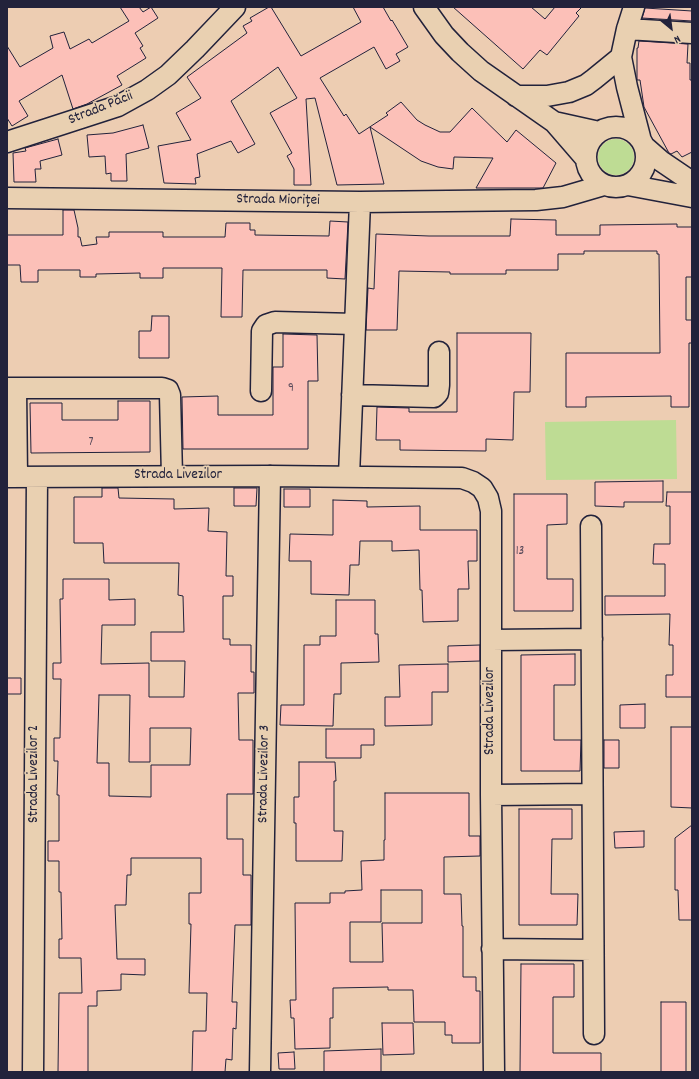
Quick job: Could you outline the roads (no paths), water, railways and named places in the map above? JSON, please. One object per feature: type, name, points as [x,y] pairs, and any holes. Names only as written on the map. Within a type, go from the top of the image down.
[{"type":"street","name":"Strada Păcii","points":[[7,142],[118,106],[147,90],[168,75],[235,7]]},
{"type":"street","points":[[424,7],[444,35],[481,72],[554,122],[586,163],[591,175],[604,185],[620,188],[635,181],[644,170],[647,156],[627,87],[621,57],[627,29],[634,7]]},
{"type":"street","points":[[627,29],[692,33]]},
{"type":"street","points":[[516,96],[548,96],[569,92],[594,79],[621,57]]},
{"type":"street","points":[[549,199],[571,184],[586,163],[586,151],[588,144],[593,137],[605,129],[627,87]]},
{"type":"street","points":[[554,122],[605,129],[619,126],[627,128],[661,161],[692,182]]},
{"type":"street","name":"Strada Mioriței","points":[[7,198],[360,202],[549,199],[575,194],[604,185]]},
{"type":"street","points":[[628,185],[692,197]]},
{"type":"street","points":[[349,476],[360,202]]},
{"type":"street","points":[[261,391],[262,331],[266,325],[275,322],[355,324]]},
{"type":"street","points":[[352,396],[434,397],[438,393],[439,386],[439,352]]},
{"type":"street","points":[[12,477],[11,388],[162,388],[168,390],[170,395],[172,476]]},
{"type":"street","name":"Strada Livezilor 3","points":[[260,1072],[270,476]]},
{"type":"street","name":"Strada Livezilor","points":[[12,477],[349,476],[462,478],[473,482],[482,488],[488,498],[491,511],[491,795],[494,1072]]},
{"type":"street","name":"Strada Livezilor 2","points":[[33,1072],[37,477]]},
{"type":"street","points":[[591,526],[594,1034]]},
{"type":"street","points":[[491,640],[592,639]]},
{"type":"street","points":[[491,795],[592,794]]},
{"type":"street","points":[[492,949],[593,950]]}]
